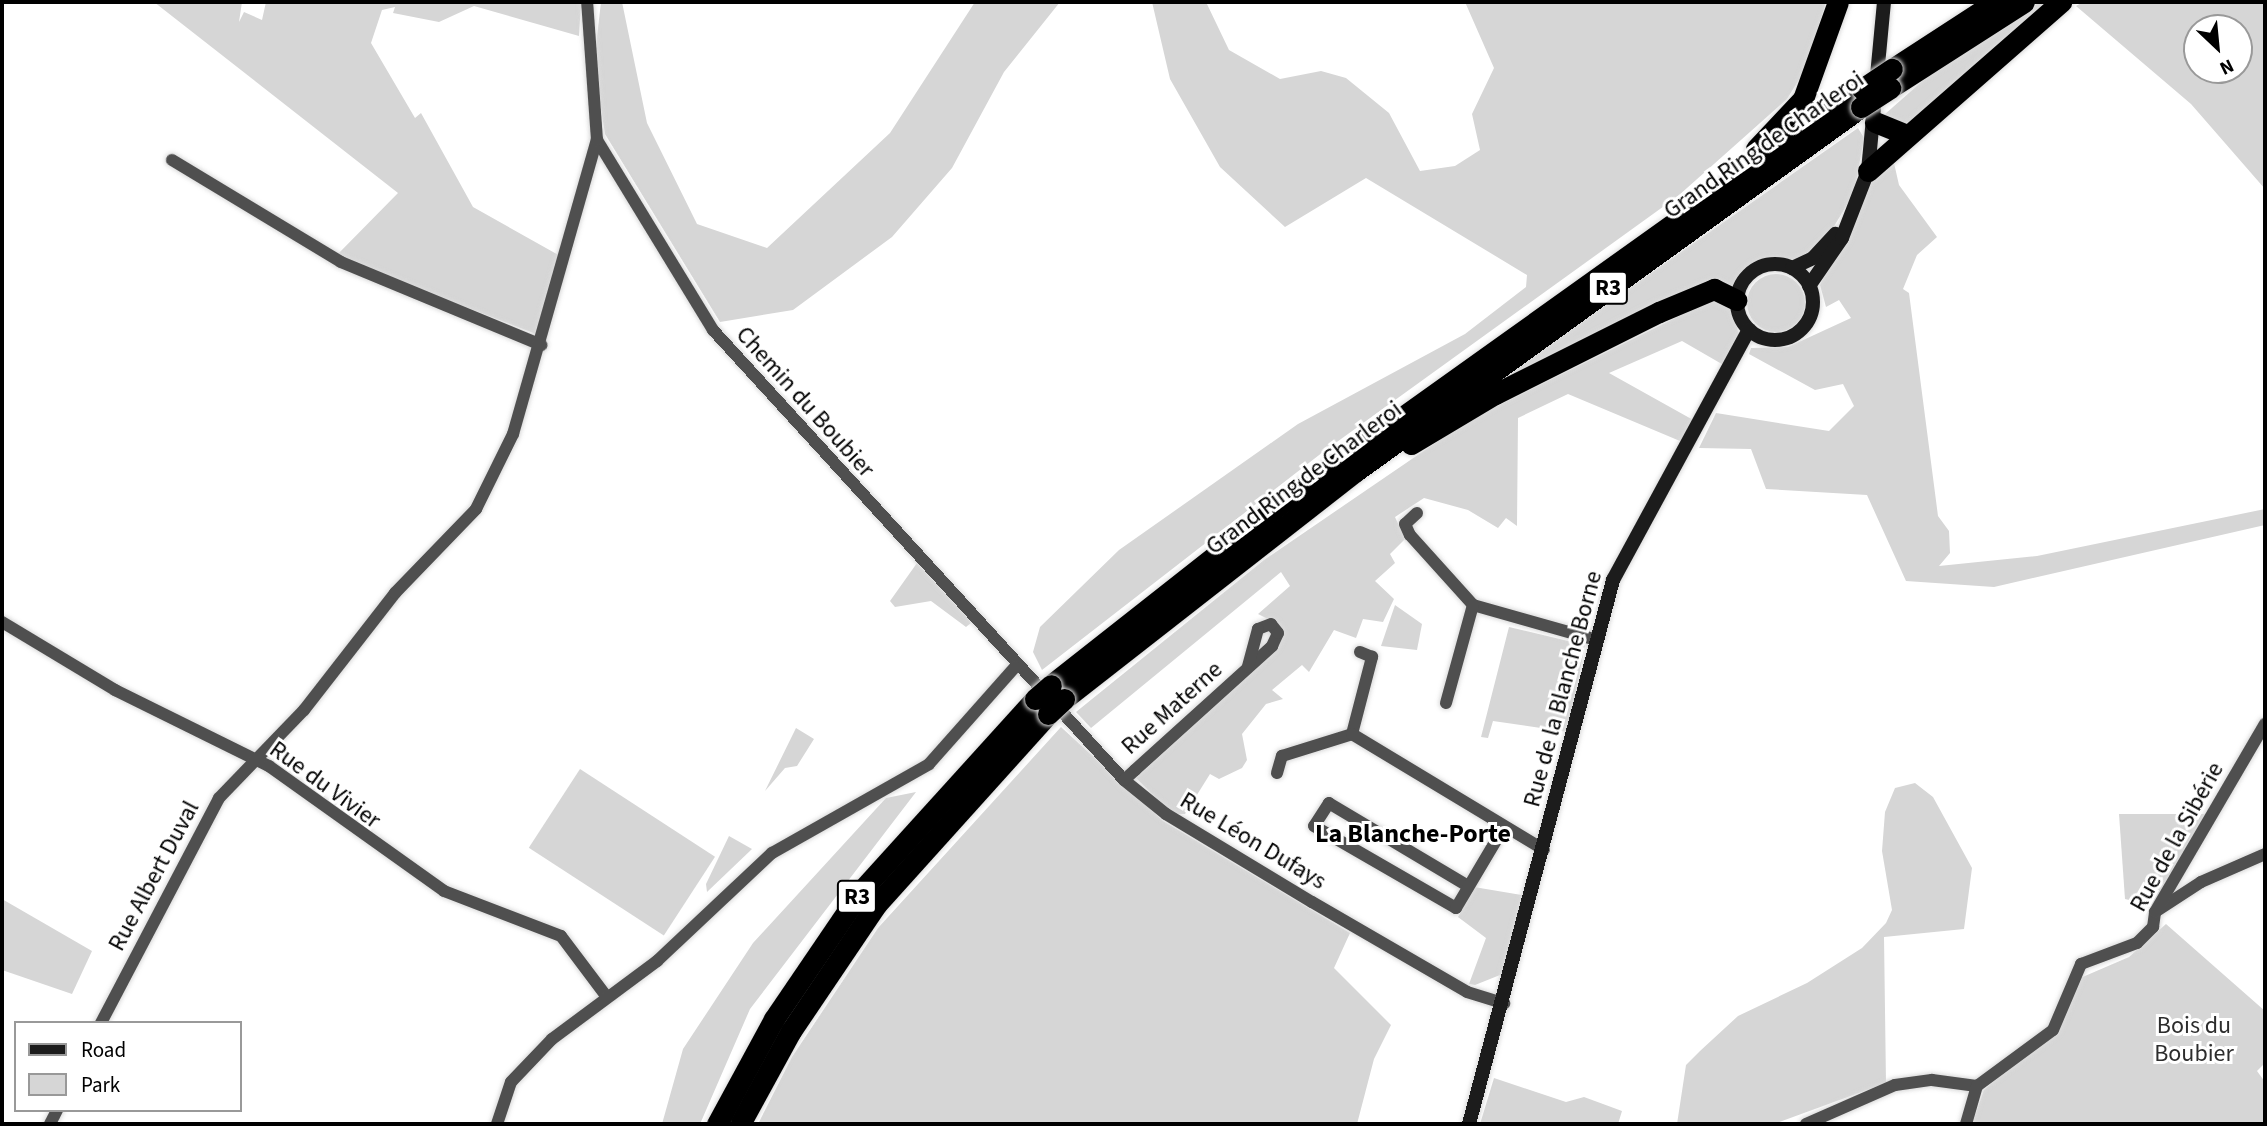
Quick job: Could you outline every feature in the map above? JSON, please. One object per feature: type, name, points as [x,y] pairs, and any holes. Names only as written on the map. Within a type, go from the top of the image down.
[{"type":"highway","points":[[1741,173],[1803,99],[1838,2]]},
{"type":"highway","name":"Grand Ring de Charleroi","points":[[740,1124],[790,1031],[876,905],[1050,699],[1356,471],[1866,106],[1891,78],[1995,2]]},
{"type":"highway","name":"Grand Ring de Charleroi","points":[[1891,78],[2024,2]]},
{"type":"highway","points":[[1868,171],[2061,2]]},
{"type":"highway","points":[[1866,106],[1907,135]]},
{"type":"highway","name":"Grand Ring de Charleroi","points":[[717,1124],[774,1019],[861,891],[1050,699],[1278,506],[1741,173],[1866,106]]},
{"type":"highway","points":[[1356,471],[1659,312],[1714,289],[1737,300]]},
{"type":"street","points":[[587,2],[597,140]]},
{"type":"street","points":[[1851,214],[1813,258],[1792,268],[1756,269],[1737,300],[1749,330],[1773,339],[1798,331],[1811,310],[1809,286],[1851,214],[1868,171],[1866,106],[1884,2]]},
{"type":"street","name":"Rue Albert Duval","points":[[102,1021],[186,852],[219,798],[258,759],[395,593],[476,509],[513,435],[541,345],[597,140]]},
{"type":"street","name":"Chemin du Boubier","points":[[597,140],[713,330],[1015,667]]},
{"type":"street","points":[[172,160],[341,262],[541,345]]},
{"type":"street","points":[[1792,268],[1809,286]]},
{"type":"street","name":"Rue de la Blanche Borne","points":[[1469,1124],[1504,1003],[1613,580],[1749,330]]},
{"type":"street","points":[[1417,513],[1405,524],[1410,535],[1472,605],[1597,640]]},
{"type":"street","points":[[1446,703],[1472,605]]},
{"type":"street","name":"Rue du Vivier","points":[[2,622],[116,690],[258,759],[443,891],[561,936],[606,996]]},
{"type":"street","points":[[1352,734],[1372,657],[1360,652]]},
{"type":"street","points":[[497,1124],[511,1082],[606,996],[657,961],[772,853],[929,764],[1015,667]]},
{"type":"street","name":"Rue Léon Dufays","points":[[1015,667],[1124,780],[1166,814],[1467,992],[1504,1003]]},
{"type":"street","name":"Rue Materne","points":[[1124,780],[1248,667]]},
{"type":"street","name":"Rue de la Sibérie","points":[[1977,1086],[2053,1030],[2081,964],[2137,943],[2153,927],[2155,912],[2265,724]]},
{"type":"street","points":[[1277,773],[1282,755],[1352,734],[1544,850]]},
{"type":"street","points":[[1468,886],[1329,803],[1314,826],[1456,908],[1504,827]]},
{"type":"street","points":[[2155,912],[2265,854]]},
{"type":"street","points":[[1806,1124],[1895,1085],[1932,1080],[1977,1086],[1966,1124]]},
{"type":"green space","points":[[154,2],[242,2],[239,22],[244,12],[262,20],[266,2],[581,2],[579,36],[474,6],[439,22],[393,13],[395,7],[382,10],[371,43],[415,118],[421,113],[473,207],[562,257],[536,334],[335,257],[398,193]]},
{"type":"green space","points":[[601,2],[622,2],[647,123],[697,224],[767,248],[890,133],[975,2],[1060,2],[1004,72],[952,168],[892,237],[793,310],[720,322],[605,134],[594,63]]},
{"type":"green space","points":[[1152,2],[1206,2],[1229,50],[1280,79],[1321,71],[1346,78],[1389,113],[1420,171],[1455,166],[1480,150],[1472,114],[1494,68],[1465,2],[1826,2],[1805,70],[1787,99],[1678,196],[1323,452],[1042,670],[1033,652],[1040,627],[1119,550],[1298,424],[1465,334],[1526,287],[1527,275],[1366,178],[1285,227],[1220,167],[1170,79]]},
{"type":"green space","points":[[2040,2],[2052,2],[1907,128],[1884,115],[1927,77]]},
{"type":"green space","points":[[2083,2],[2265,2],[2265,189],[2191,104],[2076,6]]},
{"type":"green space","points":[[1858,128],[1864,138],[1854,193],[1827,238],[1802,262],[1776,257],[1758,262],[1733,287],[1504,384],[1503,377]]},
{"type":"green space","points":[[1894,163],[1899,185],[1937,237],[1917,255],[1903,289],[1909,293],[1938,516],[1949,531],[1950,553],[1939,566],[2037,556],[2265,509],[2265,525],[1994,587],[1906,581],[1867,495],[1766,489],[1751,449],[1699,448],[1716,413],[1829,431],[1854,406],[1843,384],[1815,390],[1749,354],[1751,348],[1788,347],[1851,318],[1839,300],[1826,307],[1820,285],[1877,172]]},
{"type":"green space","points":[[1776,274],[1787,276],[1800,287],[1805,303],[1803,314],[1792,327],[1776,332],[1765,330],[1752,319],[1747,303],[1749,292],[1760,279]]},
{"type":"green space","points":[[1718,297],[1732,306],[1739,336],[1727,367],[1682,341],[1609,373],[1695,421],[1680,441],[1568,394],[1518,418],[1517,526],[1506,518],[1498,528],[1468,510],[1424,498],[1395,517],[1405,539],[1390,554],[1395,563],[1375,581],[1394,599],[1383,622],[1363,619],[1356,638],[1334,630],[1309,672],[1302,665],[1272,690],[1283,699],[1266,704],[1242,734],[1247,760],[1242,768],[1219,779],[1210,774],[1185,814],[1172,814],[1136,778],[1276,649],[1274,622],[1258,614],[1290,586],[1281,572],[1091,728],[1076,712],[1264,560],[1469,420]]},
{"type":"green space","points":[[917,563],[971,623],[966,627],[931,601],[895,607],[890,601]]},
{"type":"green space","points":[[1395,605],[1422,624],[1417,650],[1381,646]]},
{"type":"green space","points":[[1509,627],[1585,645],[1568,732],[1493,721],[1488,738],[1481,737]]},
{"type":"green space","points":[[1061,727],[1163,821],[1350,933],[1334,968],[1391,1025],[1374,1059],[1357,1124],[758,1124],[792,1057],[878,928]]},
{"type":"green space","points":[[796,728],[814,739],[797,766],[785,768],[765,791]]},
{"type":"green space","points":[[580,769],[715,857],[664,936],[529,848]]},
{"type":"green space","points":[[1915,783],[1933,797],[1972,868],[1964,929],[1884,937],[1886,1083],[1774,1124],[1677,1124],[1686,1065],[1700,1051],[1738,1016],[1807,983],[1862,948],[1886,923],[1892,910],[1882,851],[1885,812],[1895,788]]},
{"type":"green space","points":[[916,792],[750,1009],[700,1124],[662,1124],[683,1049],[753,943],[886,798]]},
{"type":"green space","points":[[2119,814],[2213,814],[2158,907],[2125,899]]},
{"type":"green space","points":[[729,836],[752,849],[707,892],[706,884]]},
{"type":"green space","points":[[1474,887],[1527,896],[1505,973],[1475,985],[1469,984],[1486,938],[1458,917]]},
{"type":"green space","points":[[2,899],[92,951],[72,994],[2,970]]},
{"type":"green space","name":"Bois du Boubier","points":[[2166,924],[2265,1011],[2265,1063],[2257,1071],[2265,1082],[2265,1124],[1972,1124],[1984,1090],[2064,1020],[2078,979],[2129,957]]},
{"type":"green space","points":[[1494,1078],[1566,1102],[1584,1097],[1622,1111],[1618,1124],[1480,1124]]},
{"type":"district","name":"La Blanche-Porte","points":[[1413,834]]}]
